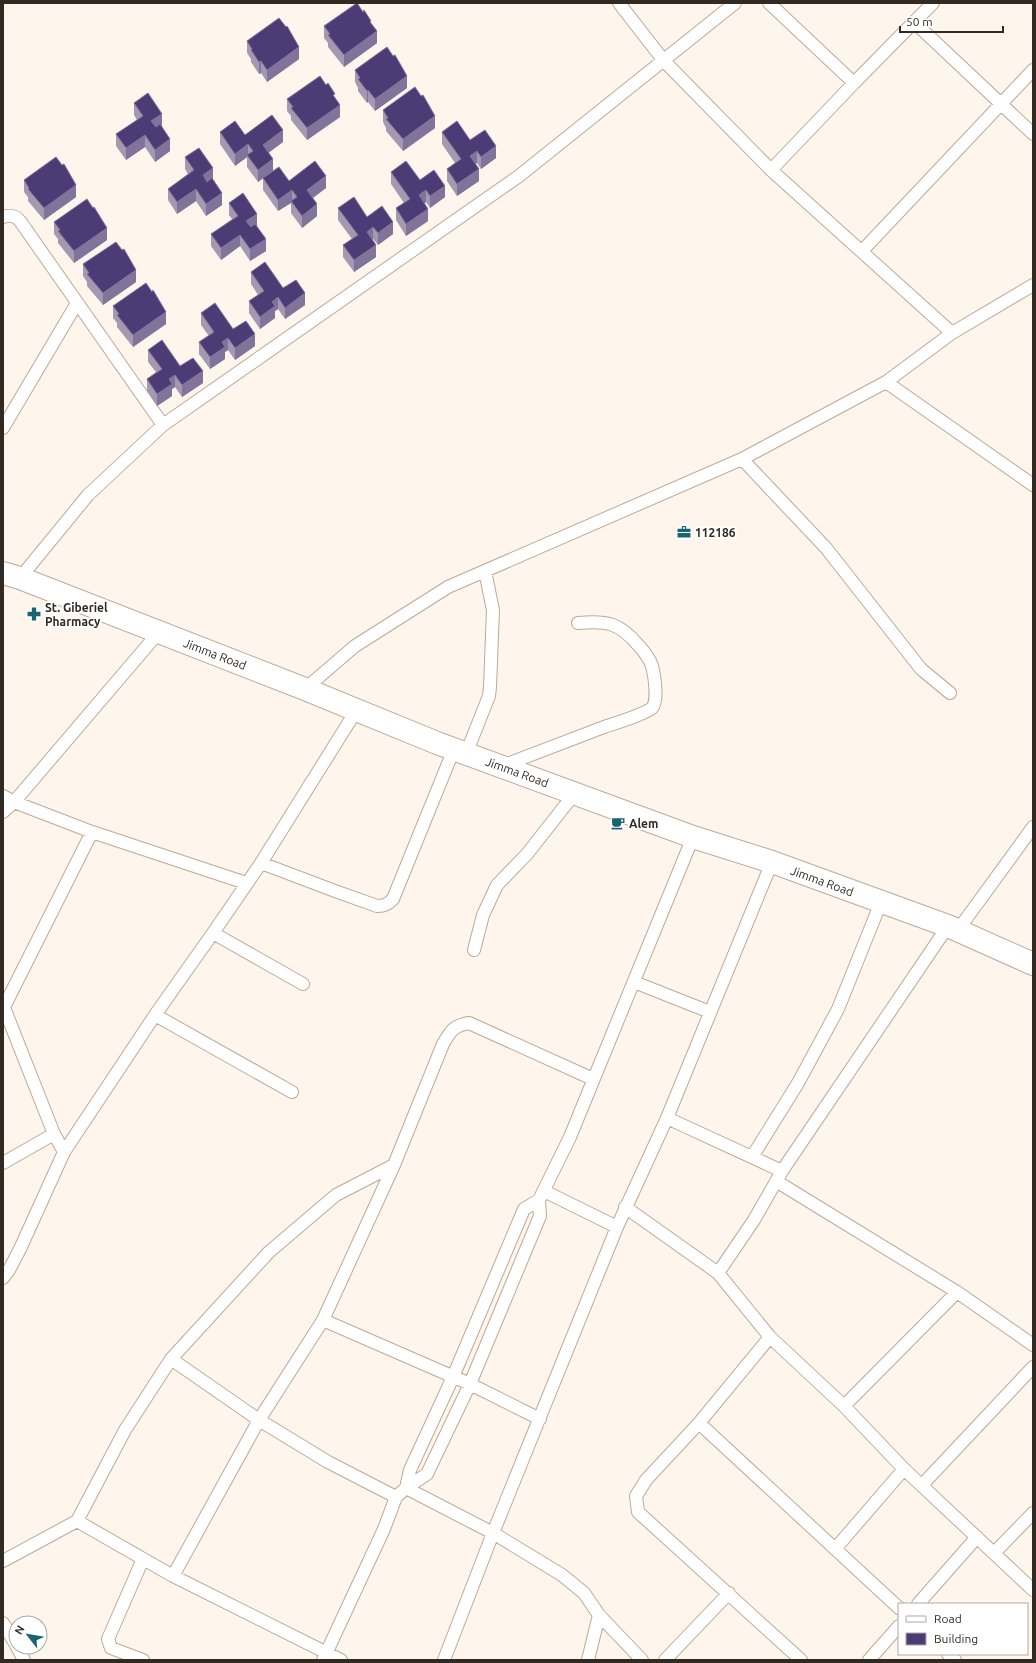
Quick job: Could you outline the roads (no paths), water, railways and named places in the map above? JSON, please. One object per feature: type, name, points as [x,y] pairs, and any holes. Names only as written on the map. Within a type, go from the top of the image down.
[{"type":"highway","name":"Jimma Road","points":[[12,576],[305,689],[460,752],[693,836],[772,862],[953,928],[1033,964]]},
{"type":"street","points":[[619,3],[664,61],[771,170],[952,333]]},
{"type":"street","points":[[12,576],[88,494],[163,425],[519,176],[735,3]]},
{"type":"street","points":[[769,3],[854,83]]},
{"type":"street","points":[[771,170],[933,3]]},
{"type":"street","points":[[914,22],[1033,134]]},
{"type":"street","points":[[862,251],[1033,70]]},
{"type":"street","points":[[3,217],[10,215],[16,217],[20,221],[163,425]]},
{"type":"street","points":[[305,689],[355,646],[448,587],[742,459],[886,382],[952,333],[1033,285]]},
{"type":"street","points":[[3,428],[77,303]]},
{"type":"street","points":[[886,382],[1033,485]]},
{"type":"street","points":[[742,459],[826,548],[921,669],[950,693]]},
{"type":"street","points":[[260,863],[377,906],[389,904],[393,899],[460,752],[489,696],[493,610],[485,571]]},
{"type":"street","points":[[502,766],[624,720],[652,707],[655,703],[654,674],[650,661],[629,634],[610,623],[598,621],[578,623]]},
{"type":"street","points":[[3,812],[14,802],[159,632]]},
{"type":"street","points":[[3,1278],[20,1249],[64,1152],[154,1015],[213,933],[260,863],[356,711]]},
{"type":"street","points":[[474,950],[483,916],[497,885],[527,854],[574,793]]},
{"type":"street","points":[[3,796],[14,802],[92,832],[246,883]]},
{"type":"street","points":[[718,1273],[754,1220],[779,1176],[953,928],[1033,827]]},
{"type":"street","points":[[64,1152],[54,1134],[3,1006],[92,832]]},
{"type":"street","points":[[324,1657],[384,1529],[396,1497],[406,1488],[427,1474],[470,1384],[540,1216],[541,1196],[570,1137],[693,836]]},
{"type":"street","points":[[444,1660],[493,1533],[625,1207],[667,1118],[772,862]]},
{"type":"street","points":[[752,1157],[798,1083],[838,1009],[881,902]]},
{"type":"street","points":[[213,933],[303,984]]},
{"type":"street","points":[[634,982],[710,1012]]},
{"type":"street","points":[[154,1015],[292,1092]]},
{"type":"street","points":[[173,1576],[259,1420],[323,1320],[394,1165],[443,1044],[452,1029],[458,1025],[469,1023],[593,1079]]},
{"type":"street","points":[[667,1118],[752,1157],[957,1292],[1033,1345]]},
{"type":"street","points":[[3,1163],[54,1134]]},
{"type":"street","points":[[3,1561],[78,1521],[125,1430],[171,1359],[269,1252],[336,1195],[394,1165]]},
{"type":"street","points":[[541,1196],[617,1227]]},
{"type":"street","points":[[406,1488],[410,1470],[453,1377],[524,1209],[541,1196]]},
{"type":"street","points":[[625,1207],[718,1273],[770,1337],[844,1406],[904,1469],[1033,1590]]},
{"type":"street","points":[[844,1406],[957,1292]]},
{"type":"street","points":[[323,1320],[470,1384],[540,1419]]},
{"type":"street","points":[[770,1337],[699,1423],[646,1480],[636,1496],[638,1512],[729,1593],[801,1660]]},
{"type":"street","points":[[171,1359],[259,1420],[328,1462],[396,1497]]},
{"type":"street","points":[[922,1485],[1033,1366]]},
{"type":"street","points":[[699,1423],[898,1607]]},
{"type":"street","points":[[834,1549],[904,1469]]},
{"type":"street","points":[[406,1488],[493,1533],[562,1576],[584,1592],[599,1615],[642,1660]]},
{"type":"street","points":[[994,1553],[1033,1513]]},
{"type":"street","points":[[78,1521],[173,1576],[324,1657],[341,1660]]},
{"type":"street","points":[[919,1603],[977,1537]]},
{"type":"street","points":[[143,1559],[108,1639],[111,1648],[143,1660]]},
{"type":"street","points":[[665,1660],[729,1593]]},
{"type":"street","points":[[588,1660],[599,1615]]},
{"type":"street","points":[[870,1660],[898,1627]]},
{"type":"place","name":"112186","points":[[684,532]]},
{"type":"place","name":"St. Giberiel Pharmacy","points":[[34,614]]},
{"type":"place","name":"Alem","points":[[618,823]]}]
